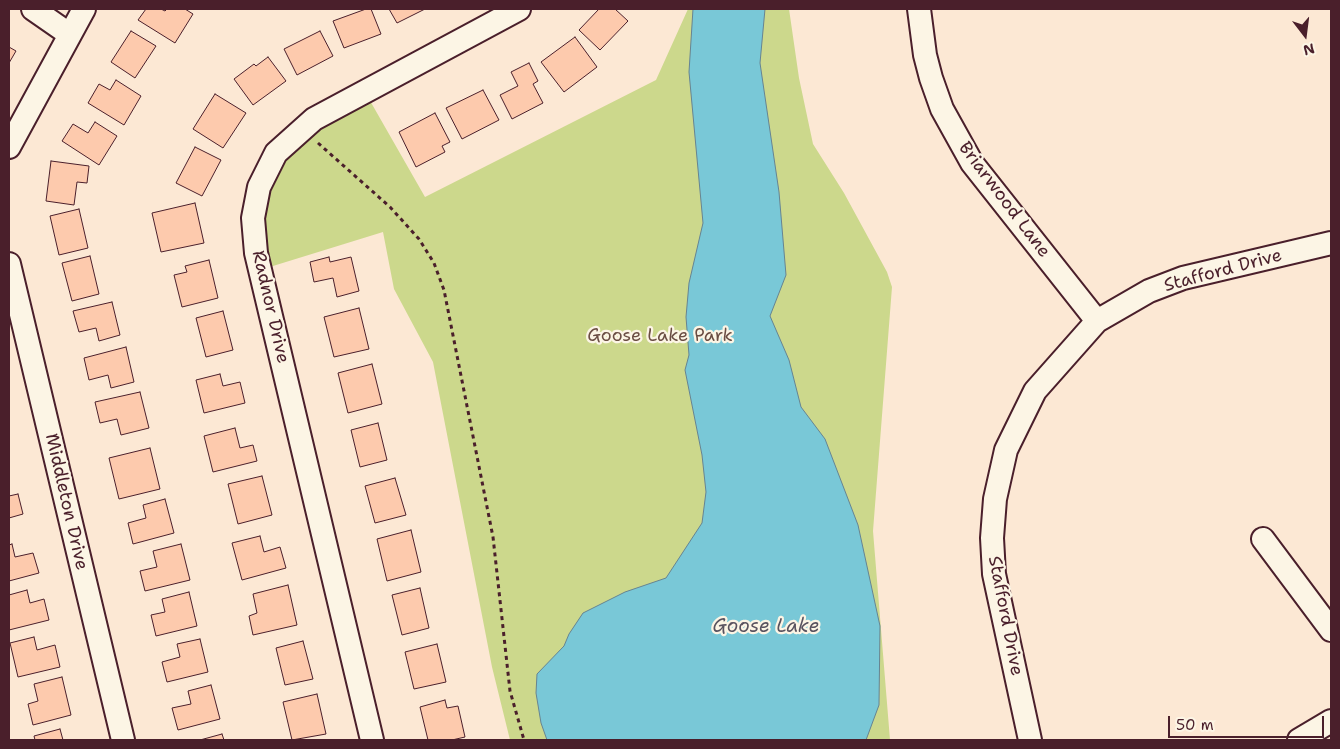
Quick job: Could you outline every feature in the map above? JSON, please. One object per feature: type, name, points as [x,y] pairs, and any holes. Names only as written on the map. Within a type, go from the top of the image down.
[{"type":"street","points":[[33,9],[70,34]]},
{"type":"street","points":[[9,147],[84,9]]},
{"type":"street","name":"Radnor Drive","points":[[372,740],[256,253],[253,218],[259,187],[276,153],[314,119],[519,9]]},
{"type":"street","name":"Briarwood Lane","points":[[919,9],[925,56],[931,78],[942,109],[967,155],[1097,321]]},
{"type":"street","name":"Stafford Drive","points":[[1030,740],[994,574],[992,538],[995,499],[1006,450],[1034,392],[1097,321],[1149,291],[1183,278],[1331,243]]},
{"type":"street","name":"Middleton Drive","points":[[9,264],[123,740]]},
{"type":"street","points":[[1263,539],[1331,630]]},
{"type":"street","points":[[1299,740],[1331,721]]},
{"type":"path","points":[[303,128],[337,162],[390,207],[418,239],[434,264],[444,290],[488,508],[500,587],[510,692],[524,740]]},
{"type":"green space","name":"Goose Lake Park","points":[[688,9],[789,9],[799,78],[813,144],[844,193],[887,272],[892,287],[873,531],[890,740],[510,740],[492,667],[433,362],[394,289],[383,232],[260,270],[259,187],[276,153],[365,92],[425,197],[656,80]]},
{"type":"water","name":"Goose Lake","points":[[693,9],[765,9],[760,63],[779,192],[786,275],[770,316],[789,360],[801,407],[825,439],[858,525],[880,626],[879,705],[866,740],[547,740],[541,723],[536,693],[537,674],[564,646],[569,634],[583,613],[625,592],[666,578],[702,523],[706,492],[702,455],[685,370],[689,355],[686,317],[689,283],[703,223],[689,72]]},
{"type":"building","points":[[146,9],[161,9],[165,11],[167,9],[185,9],[193,14],[175,43],[138,20]]},
{"type":"building","points":[[366,9],[371,9],[381,34],[344,48],[333,21]]},
{"type":"building","points":[[389,9],[425,9],[397,23]]},
{"type":"building","points":[[599,9],[615,9],[628,21],[600,50],[579,30]]},
{"type":"building","points":[[131,31],[156,46],[135,78],[111,62]]},
{"type":"building","points":[[320,31],[333,56],[297,75],[284,49]]},
{"type":"building","points":[[575,37],[597,67],[564,92],[541,62]]},
{"type":"building","points":[[9,47],[16,51],[9,63]]},
{"type":"building","points":[[268,57],[286,81],[253,105],[234,79],[254,64],[256,66]]},
{"type":"building","points":[[529,63],[538,81],[533,84],[543,103],[512,119],[500,95],[518,86],[511,72]]},
{"type":"building","points":[[116,80],[141,96],[124,125],[88,103],[99,84],[110,90]]},
{"type":"building","points":[[483,90],[499,120],[462,139],[446,108]]},
{"type":"building","points":[[215,94],[246,113],[223,148],[193,129]]},
{"type":"building","points":[[435,113],[450,142],[442,146],[445,152],[416,167],[399,132]]},
{"type":"building","points":[[95,122],[117,136],[99,165],[62,141],[73,124],[88,133]]},
{"type":"building","points":[[195,147],[221,160],[202,196],[176,183]]},
{"type":"building","points":[[51,161],[89,166],[87,183],[77,182],[74,205],[46,201]]},
{"type":"building","points":[[195,203],[204,243],[161,252],[152,213]]},
{"type":"building","points":[[79,209],[88,248],[59,255],[50,216]]},
{"type":"building","points":[[90,256],[99,294],[72,301],[62,263]]},
{"type":"building","points":[[329,257],[330,262],[351,257],[359,291],[337,297],[333,278],[314,282],[310,262]]},
{"type":"building","points":[[209,260],[218,298],[182,307],[174,275],[187,272],[185,266]]},
{"type":"building","points":[[112,302],[120,335],[99,341],[96,328],[79,332],[73,311]]},
{"type":"building","points":[[359,308],[369,349],[334,357],[324,317]]},
{"type":"building","points":[[223,311],[233,350],[206,357],[196,318]]},
{"type":"building","points":[[126,347],[134,382],[111,388],[108,375],[89,380],[84,358]]},
{"type":"building","points":[[372,364],[382,404],[348,413],[338,373]]},
{"type":"building","points":[[220,374],[223,386],[240,382],[245,403],[204,413],[196,380]]},
{"type":"building","points":[[140,392],[149,428],[121,435],[117,419],[100,423],[95,402]]},
{"type":"building","points":[[378,423],[387,460],[360,467],[351,430]]},
{"type":"building","points":[[235,428],[240,448],[253,445],[257,461],[213,472],[204,436]]},
{"type":"building","points":[[150,448],[160,489],[119,499],[109,458]]},
{"type":"building","points":[[262,476],[272,515],[238,524],[228,484]]},
{"type":"building","points":[[395,478],[406,515],[375,523],[365,486]]},
{"type":"building","points":[[18,494],[23,514],[9,518],[9,496]]},
{"type":"building","points":[[165,499],[174,533],[133,544],[128,523],[146,518],[143,505]]},
{"type":"building","points":[[411,530],[421,572],[387,581],[377,539]]},
{"type":"building","points":[[260,536],[264,552],[280,547],[286,568],[242,580],[232,543]]},
{"type":"building","points":[[12,544],[15,557],[33,553],[39,573],[9,581],[9,545]]},
{"type":"building","points":[[181,544],[190,580],[145,591],[140,571],[157,567],[153,551]]},
{"type":"building","points":[[288,585],[297,625],[253,635],[249,616],[257,613],[253,594]]},
{"type":"building","points":[[420,588],[429,628],[402,635],[392,595]]},
{"type":"building","points":[[27,590],[30,603],[44,599],[49,620],[9,630],[9,595]]},
{"type":"building","points":[[189,592],[197,626],[156,636],[151,615],[165,612],[162,599]]},
{"type":"building","points":[[34,637],[37,650],[55,645],[60,667],[18,677],[10,643]]},
{"type":"building","points":[[200,639],[208,672],[167,682],[162,662],[180,657],[177,644]]},
{"type":"building","points":[[303,641],[313,679],[285,685],[276,648]]},
{"type":"building","points":[[437,644],[446,682],[414,689],[405,652]]},
{"type":"building","points":[[62,677],[71,715],[33,725],[28,704],[38,701],[34,684]]},
{"type":"building","points":[[211,685],[220,719],[178,730],[172,708],[191,704],[188,691]]},
{"type":"building","points":[[317,694],[326,734],[292,740],[283,702]]},
{"type":"building","points":[[445,700],[447,708],[458,706],[465,737],[452,740],[428,740],[420,707]]},
{"type":"building","points":[[60,729],[63,740],[35,740],[34,736]]},
{"type":"building","points":[[222,734],[224,740],[200,740]]}]
